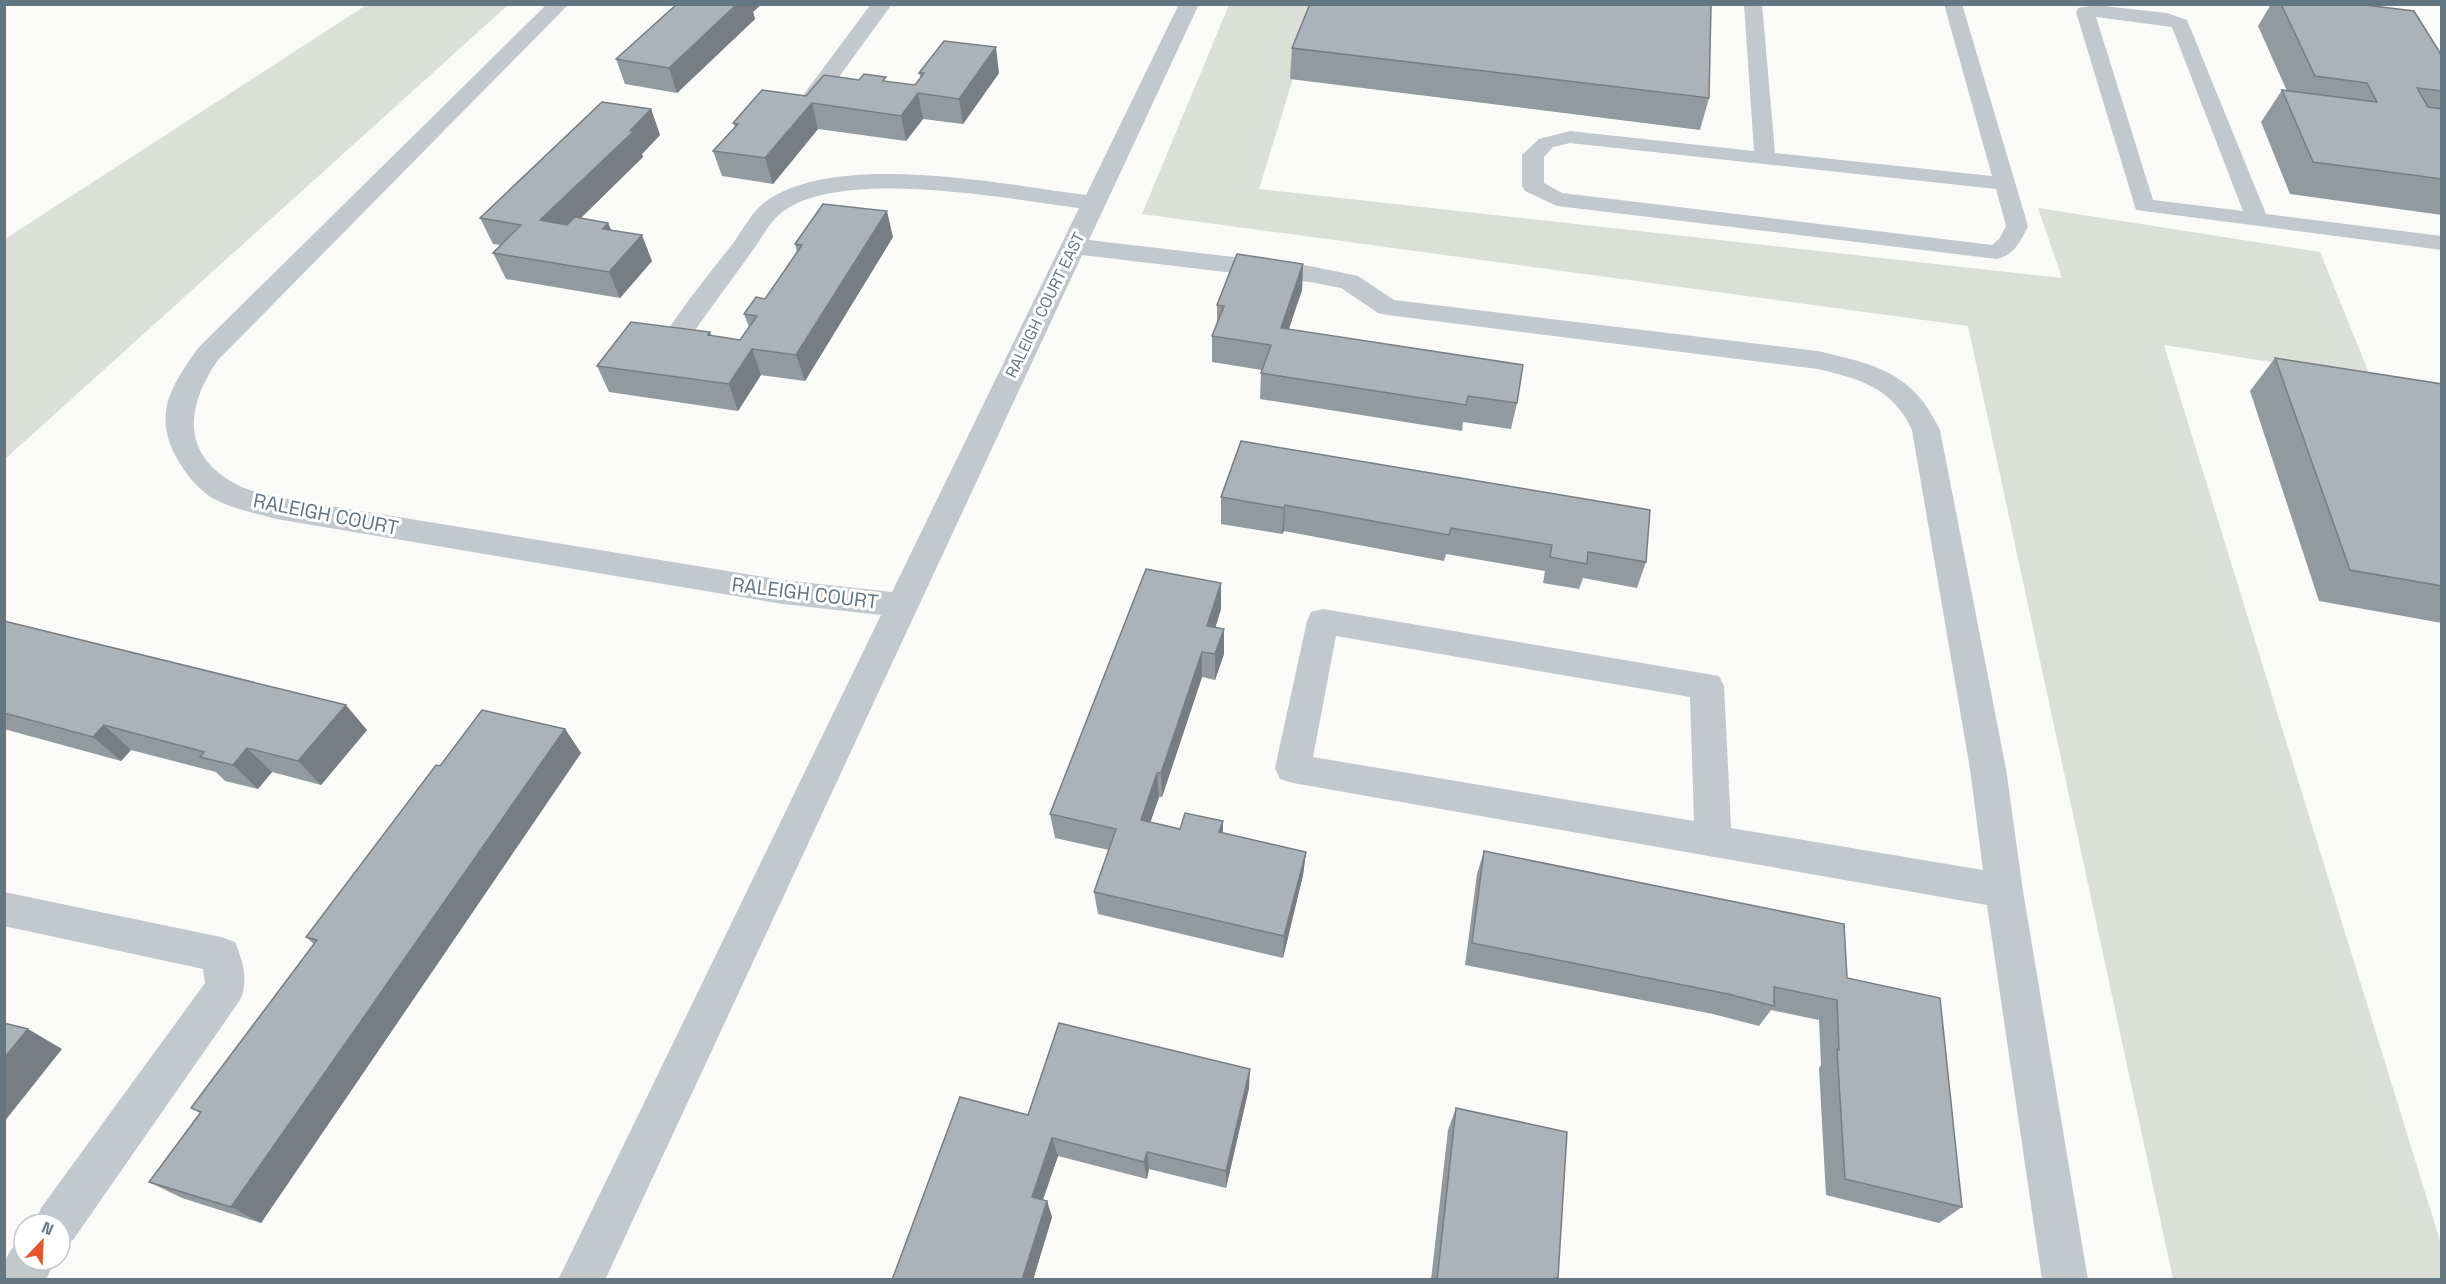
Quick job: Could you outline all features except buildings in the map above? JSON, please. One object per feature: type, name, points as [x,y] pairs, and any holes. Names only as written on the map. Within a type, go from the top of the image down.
[{"type":"street","name":"RALEIGH COURT","points":[[559,4],[208,354],[187,385],[182,400],[179,430],[189,458],[216,486],[234,495],[276,508],[783,592],[901,605]]},
{"type":"street","points":[[812,98],[882,4]]},
{"type":"street","name":"RALEIGH COURT EAST","points":[[581,1280],[1189,4]]},
{"type":"street","points":[[674,340],[773,207],[801,192],[828,185],[862,181],[903,182],[1095,203]]},
{"type":"street","points":[[1072,246],[1310,274],[1349,282],[1387,307],[1818,360],[1870,372],[1891,384],[1919,410],[1926,430],[1988,769],[2004,891],[2064,1280]]},
{"type":"street","points":[[1713,841],[1707,686],[1323,621],[1293,768],[1713,841],[2004,891]]},
{"type":"street","points":[[4,909],[221,955],[226,987],[66,1212]]},
{"type":"lane","points":[[1753,4],[1765,158]]},
{"type":"lane","points":[[1953,4],[2005,184],[2017,226],[2008,243],[1997,252],[1557,198],[1533,186],[1533,155],[1546,143],[1570,137],[2005,184]]},
{"type":"lane","points":[[2257,219],[2180,24],[2167,19],[2095,11],[2085,12],[2144,205],[2442,243]]},
{"type":"shaded area","points":[[368,4],[508,5],[5,459],[5,239]]},
{"type":"shaded area","points":[[1316,4],[1259,189],[2062,278],[2038,208],[2320,252],[2371,378],[2164,345],[2441,1244],[2441,1279],[2173,1279],[1968,326],[1142,214],[1229,5]]}]
